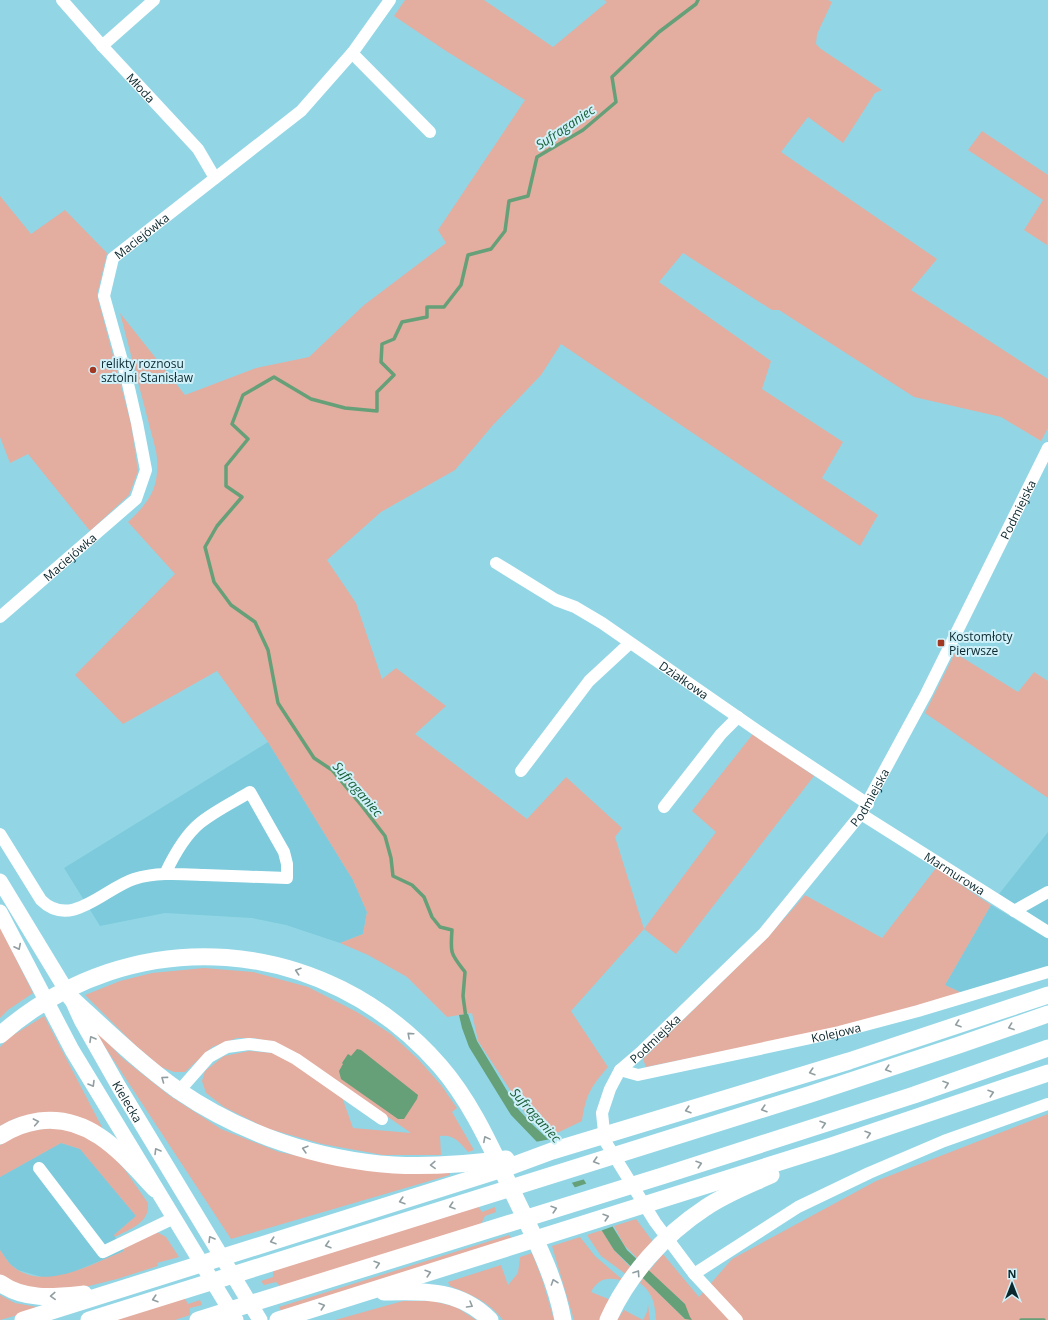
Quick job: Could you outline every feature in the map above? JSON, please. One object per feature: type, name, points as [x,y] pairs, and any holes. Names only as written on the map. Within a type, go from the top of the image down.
[{"type":"highway","points":[[0,1035],[42,1003],[63,992],[111,971],[136,964],[174,958],[223,957],[253,960],[281,966],[322,980],[347,991],[390,1019],[411,1036],[441,1067],[471,1110],[548,1265],[564,1320]]},
{"type":"highway","points":[[23,1320],[243,1251],[476,1170],[515,1158],[552,1151],[849,1061],[1048,995]]},
{"type":"highway","points":[[70,998],[139,1060],[179,1091],[232,1122],[306,1150],[350,1159],[394,1165],[434,1166],[476,1170]]},
{"type":"highway","points":[[89,1320],[646,1146],[908,1062],[1048,1014]]},
{"type":"highway","points":[[204,1318],[662,1176],[914,1095],[1048,1048]]},
{"type":"highway","points":[[281,1319],[672,1197],[831,1146],[1048,1073]]},
{"type":"highway","points":[[0,1136],[15,1128],[36,1122],[56,1120],[76,1124],[91,1130],[105,1139],[123,1155],[155,1189]]},
{"type":"highway","points":[[612,1313],[642,1266],[655,1250],[680,1226],[703,1209],[723,1197],[831,1146]]},
{"type":"highway","points":[[0,1283],[17,1292],[42,1297],[120,1290]]},
{"type":"highway","points":[[364,1292],[423,1291],[448,1295],[476,1307],[490,1320]]},
{"type":"main road","name":"Kielecka","points":[[0,881],[70,998],[119,1087],[260,1320]]},
{"type":"main road","name":"Kielecka","points":[[0,912],[72,1050],[174,1218]]},
{"type":"main road","points":[[174,1218],[236,1320]]},
{"type":"street","name":"Młoda","points":[[62,0],[102,46],[198,149],[215,178]]},
{"type":"street","points":[[102,46],[154,0]]},
{"type":"street","name":"Maciejówka","points":[[0,617],[136,499],[146,470],[138,423],[104,296],[113,258],[301,111],[352,53],[390,0]]},
{"type":"street","points":[[352,53],[430,132]]},
{"type":"street","name":"Podmiejska","points":[[737,1320],[694,1274],[655,1222],[605,1141],[602,1114],[610,1089],[620,1070],[641,1052],[764,933],[865,809],[930,687],[1048,448]]},
{"type":"street","name":"Działkowa","points":[[496,562],[556,600],[575,607],[602,623],[738,717],[865,809]]},
{"type":"street","points":[[521,771],[589,681],[630,643]]},
{"type":"street","points":[[664,807],[721,734],[738,717]]},
{"type":"street","points":[[0,834],[41,900],[54,909],[64,911],[75,910],[142,876],[165,874],[287,878],[287,864],[284,852],[250,792],[200,823],[186,839],[170,862],[165,874]]},
{"type":"street","name":"Marmurowa","points":[[865,809],[1014,911],[1048,932]]},
{"type":"street","points":[[1014,911],[1048,892]]},
{"type":"street","name":"Kolejowa","points":[[620,1070],[638,1075],[839,1032],[918,1011],[1048,972]]},
{"type":"street","points":[[179,1091],[209,1057],[227,1046],[249,1044],[273,1047],[296,1059],[382,1119]]},
{"type":"street","points":[[694,1274],[798,1207],[862,1176],[944,1141],[1048,1104]]},
{"type":"street","points":[[38,1168],[103,1252],[174,1218]]},
{"type":"shaded area","points":[[405,0],[484,0],[553,47],[607,2],[604,0],[828,0],[832,2],[817,34],[816,44],[821,49],[882,90],[875,93],[843,143],[808,117],[781,152],[937,259],[911,290],[1048,379],[1048,428],[1041,441],[1001,417],[914,397],[779,310],[772,310],[683,253],[659,282],[771,361],[762,389],[843,442],[822,478],[878,515],[860,546],[561,344],[541,375],[493,425],[455,470],[381,512],[327,560],[356,603],[382,679],[396,668],[446,706],[415,734],[527,819],[566,777],[622,828],[615,837],[644,929],[571,1011],[608,1067],[590,1091],[585,1104],[582,1121],[549,1137],[528,1117],[478,1041],[472,1013],[447,1017],[407,977],[368,955],[340,943],[363,934],[367,912],[353,880],[268,742],[217,671],[123,724],[75,675],[175,574],[128,522],[144,506],[151,494],[156,480],[157,464],[156,451],[120,313],[185,395],[256,368],[309,357],[364,305],[446,243],[438,230],[525,100],[446,51],[394,16]]},
{"type":"shaded area","points":[[982,131],[1048,175],[1047,245],[1024,230],[1043,200],[968,150]]},
{"type":"shaded area","points":[[0,196],[31,234],[65,210],[107,253],[97,295],[131,424],[138,471],[129,495],[90,531],[28,454],[10,463],[0,437]]},
{"type":"shaded area","points":[[955,653],[1018,692],[1034,672],[1048,681],[1048,798],[925,713]]},
{"type":"shaded area","points":[[753,734],[814,776],[676,954],[644,929],[716,832],[692,811]]},
{"type":"shaded area","points":[[268,742],[353,880],[367,912],[363,934],[340,943],[286,925],[252,918],[165,913],[100,926],[64,868]]},
{"type":"shaded area","points":[[1048,832],[1048,925],[999,894]]},
{"type":"shaded area","points":[[936,868],[991,905],[945,985],[962,993],[833,1029],[646,1067],[643,1059],[768,937],[805,895],[882,938]]},
{"type":"shaded area","points":[[991,905],[1048,939],[1048,967],[962,993],[945,985]]},
{"type":"shaded area","points":[[0,927],[33,993],[8,1010],[0,1018]]},
{"type":"shaded area","points":[[204,968],[253,972],[308,987],[357,1012],[391,1034],[419,1060],[441,1085],[457,1108],[452,1112],[474,1150],[468,1152],[462,1145],[449,1136],[440,1136],[441,1155],[383,1155],[322,1144],[266,1128],[224,1107],[206,1093],[202,1081],[205,1071],[224,1056],[249,1051],[273,1053],[294,1063],[342,1097],[353,1128],[411,1133],[326,1074],[277,1043],[254,1038],[237,1038],[212,1047],[185,1072],[174,1072],[161,1067],[134,1044],[85,995],[120,981],[152,973]]},
{"type":"shaded area","points":[[468,1014],[477,1041],[518,1109],[573,1162],[627,1250],[685,1304],[692,1320],[685,1319],[614,1250],[557,1159],[537,1142],[511,1115],[469,1047],[459,1015]]},
{"type":"shaded area","points":[[44,1016],[104,1131],[41,1113],[16,1118],[0,1126],[0,1047],[10,1037]]},
{"type":"shaded area","points":[[86,1018],[121,1057],[170,1096],[221,1129],[279,1152],[347,1166],[450,1171],[450,1175],[231,1239]]},
{"type":"shaded area","points":[[357,1049],[361,1050],[418,1095],[404,1119],[398,1119],[341,1079],[339,1071],[343,1064],[342,1063],[348,1054],[351,1056]]},
{"type":"shaded area","points":[[1048,1114],[1048,1320],[656,1320],[651,1295],[640,1283],[643,1278],[685,1319],[685,1304],[649,1271],[663,1254],[699,1297],[732,1259],[876,1181]]},
{"type":"shaded area","points":[[55,1128],[75,1131],[108,1151],[125,1170],[148,1203],[146,1216],[138,1224],[115,1237],[114,1235],[136,1216],[80,1149],[61,1143],[0,1177],[0,1145],[19,1134],[33,1130]]},
{"type":"shaded area","points":[[61,1143],[80,1149],[136,1216],[114,1235],[124,1251],[66,1275],[42,1277],[18,1270],[10,1264],[0,1250],[0,1177]]},
{"type":"shaded area","points":[[477,1205],[482,1212],[495,1207],[496,1212],[485,1216],[481,1224],[281,1287],[276,1282],[264,1285],[261,1281],[273,1277],[273,1269]]},
{"type":"shaded area","points":[[636,1219],[654,1243],[639,1260],[624,1245],[614,1226]]},
{"type":"shaded area","points":[[602,1230],[614,1250],[632,1269],[627,1275],[601,1256],[587,1235]]},
{"type":"shaded area","points":[[157,1232],[166,1237],[179,1257],[157,1263],[158,1266],[117,1279],[85,1287],[34,1289],[14,1283],[0,1275],[0,1250],[11,1265],[24,1273],[38,1276],[52,1276],[82,1269],[97,1263],[124,1251],[122,1247]]},
{"type":"shaded area","points":[[509,1235],[512,1239],[281,1311],[279,1307]]},
{"type":"shaded area","points":[[580,1237],[595,1256],[624,1281],[605,1279],[597,1283],[591,1292],[611,1300],[602,1320],[574,1320],[552,1246]]},
{"type":"shaded area","points":[[532,1253],[542,1279],[554,1320],[503,1320],[485,1303],[450,1286],[448,1282],[501,1265],[508,1285],[518,1273],[520,1257]]},
{"type":"shaded area","points":[[0,1295],[15,1303],[43,1308],[0,1320]]},
{"type":"shaded area","points":[[184,1297],[188,1304],[200,1300],[202,1305],[190,1308],[190,1315],[175,1320],[110,1320]]},
{"type":"shaded area","points":[[403,1301],[433,1301],[456,1307],[476,1320],[335,1320]]},
{"type":"shaded area","points":[[648,1304],[650,1320],[643,1320],[647,1312]]},
{"type":"shaded area","points":[[624,1310],[643,1320],[617,1320]]},
{"type":"pier","points":[[551,1139],[569,1154],[585,1179],[571,1183],[556,1160],[535,1142]]},
{"type":"pier","points":[[588,1183],[614,1226],[600,1231],[573,1188]]},
{"type":"waterway","name":"Sufraganiec","points":[[466,1018],[463,996],[465,972],[452,953],[452,930],[440,927],[432,917],[424,897],[412,885],[393,876],[391,858],[385,836],[332,770],[314,758],[278,703],[268,650],[255,622],[231,605],[214,582],[205,547],[217,526],[242,497],[226,486],[226,466],[248,439],[232,424],[243,395],[274,377],[311,399],[345,408],[377,411],[377,392],[394,375],[381,362],[382,344],[394,339],[402,322],[427,317],[427,307],[444,307],[461,285],[468,255],[491,249],[505,231],[509,201],[528,196],[537,157],[583,130],[616,102],[612,77],[659,32],[696,4],[698,0]]},
{"type":"waterway","points":[[1021,1320],[1044,1320]]},
{"type":"place","name":"relikty roznosu sztolni Stanisław","points":[[93,370]]},
{"type":"place","name":"Kostomłoty Pierwsze","points":[[941,643]]}]
